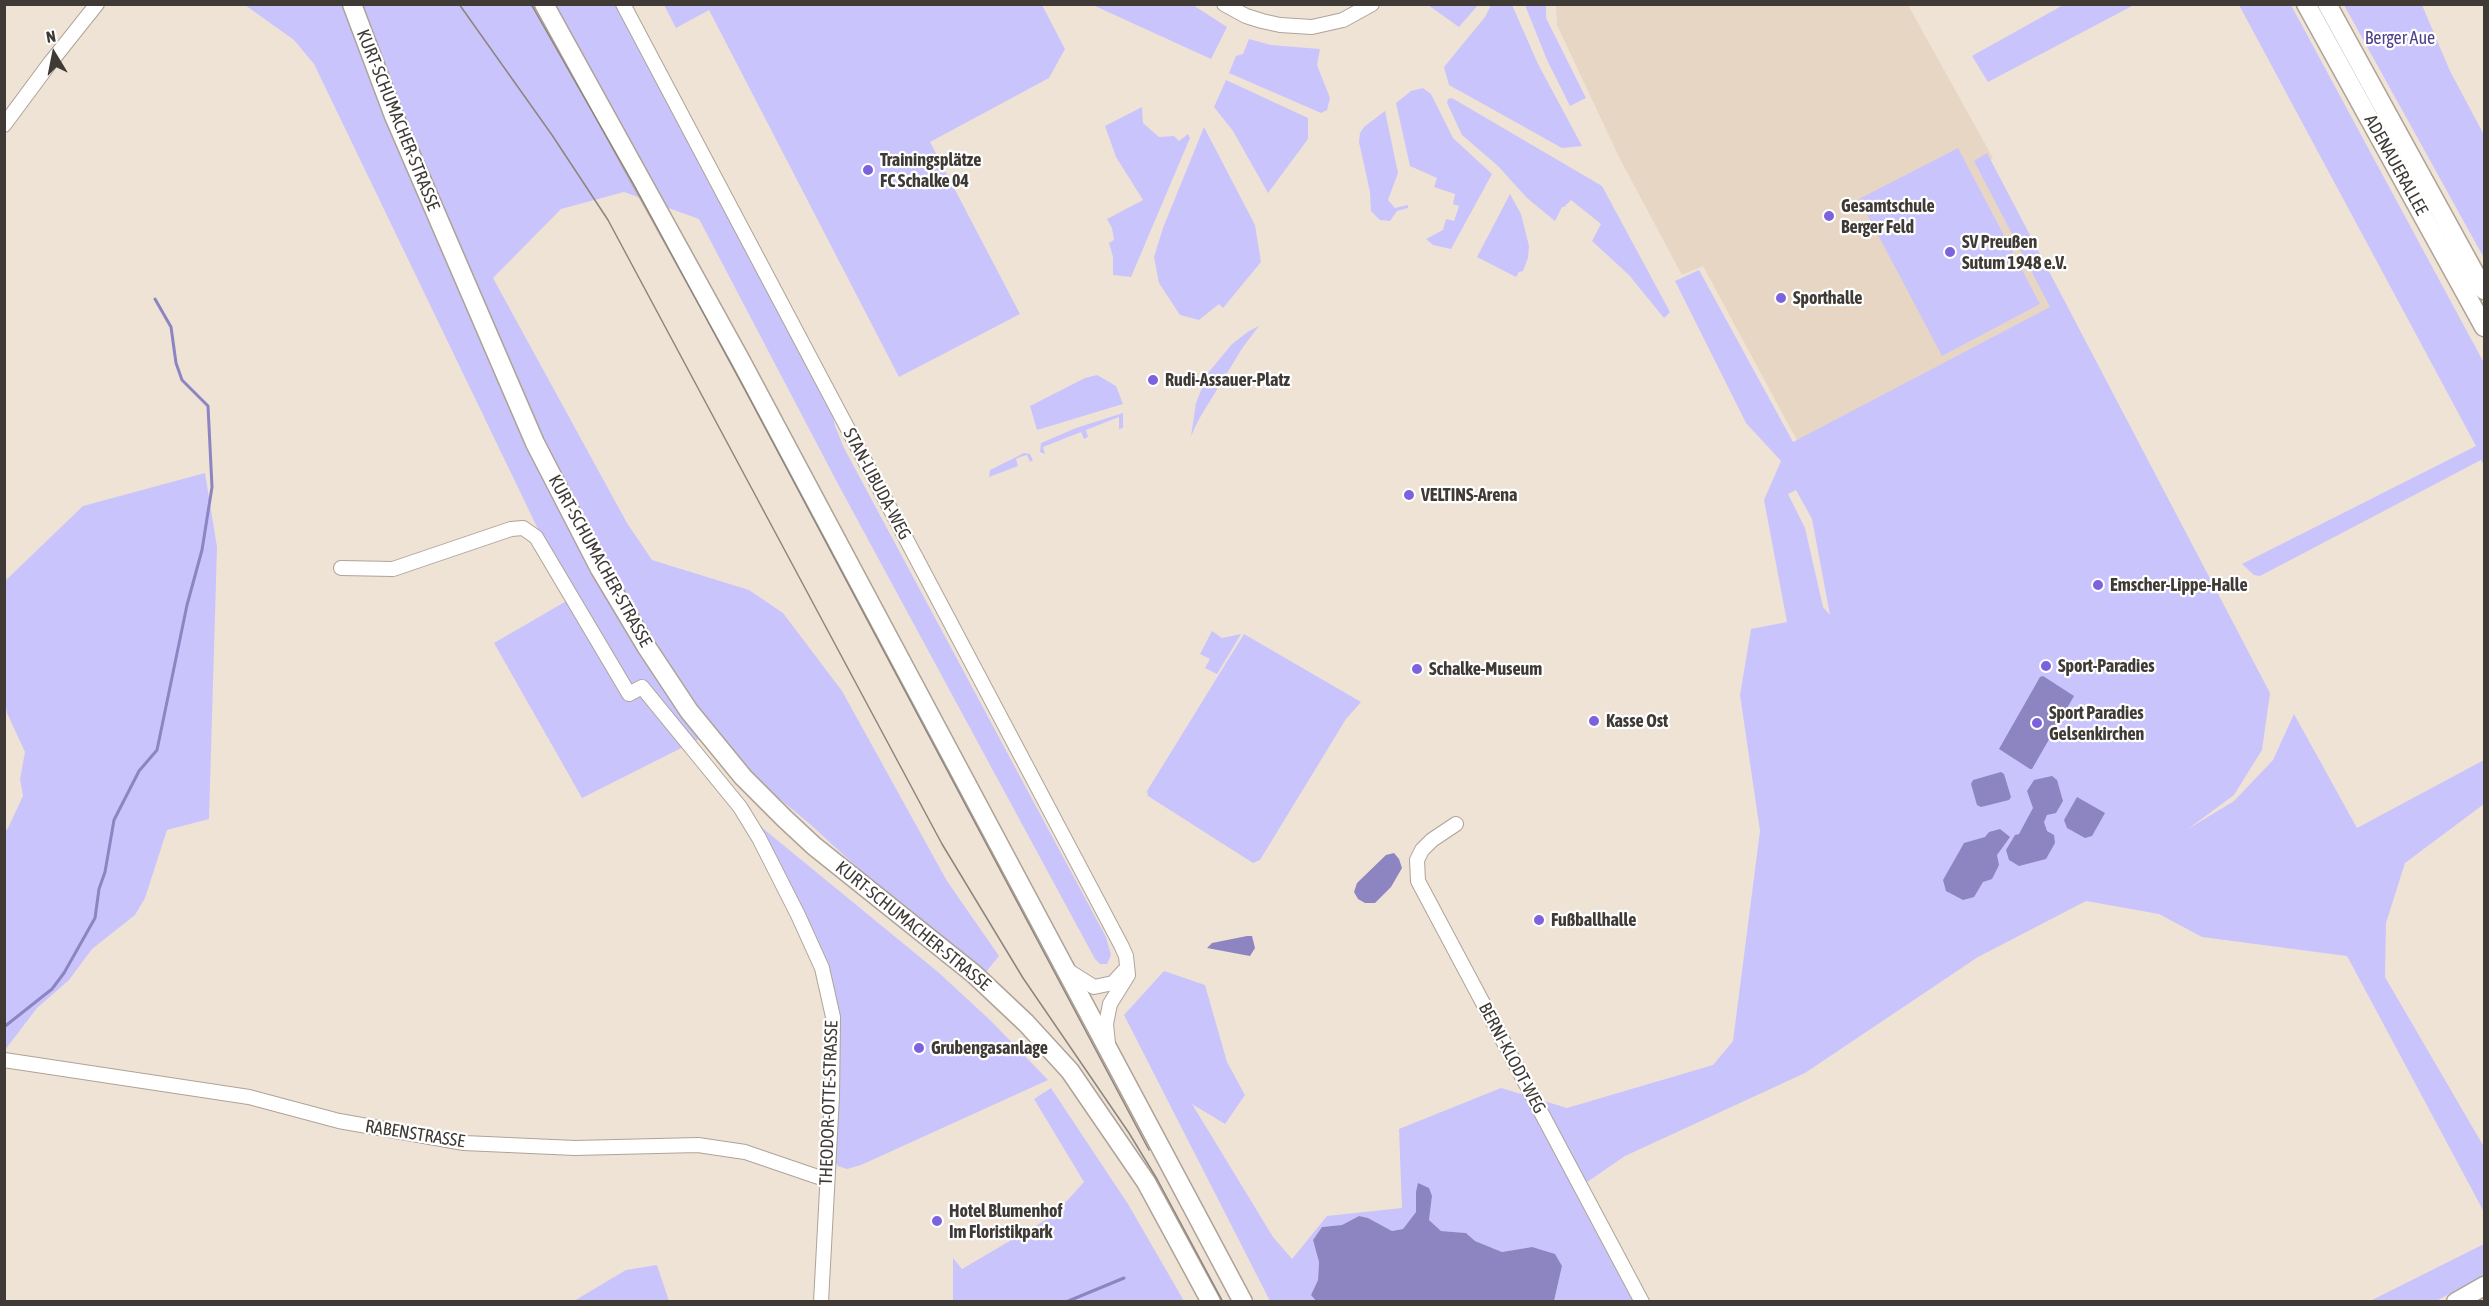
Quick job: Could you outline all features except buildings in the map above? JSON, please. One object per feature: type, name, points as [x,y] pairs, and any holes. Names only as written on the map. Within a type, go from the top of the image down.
[{"type":"main road","points":[[544,4],[741,361],[1243,1302]]},
{"type":"main road","name":"ADENAUERALLEE","points":[[2306,4],[2484,327]]},
{"type":"main road","name":"ADENAUERALLEE","points":[[2327,4],[2484,290]]},
{"type":"main road","name":"KURT-SCHUMACHER-STRASSE","points":[[354,12],[394,116],[535,443],[600,569],[645,646],[689,711],[743,777],[814,846],[974,974],[1026,1023],[1070,1071],[1146,1182],[1211,1302]]},
{"type":"main road","points":[[2456,1302],[2484,1286]]},
{"type":"street","points":[[4,124],[97,4]]},
{"type":"street","name":"STAN-LIBUDA-WEG","points":[[623,4],[1117,936],[1126,956],[1127,965]]},
{"type":"street","points":[[1224,4],[1246,16],[1262,21],[1280,25],[1312,27],[1343,20],[1372,4]]},
{"type":"street","name":"THEODOR-OTTE-STRASSE","points":[[341,568],[393,569],[511,529],[523,528],[536,537],[629,694],[642,687],[740,807],[773,865],[822,968],[828,990],[834,1030],[821,1302]]},
{"type":"street","name":"BERNI-KLODT-WEG","points":[[1456,824],[1432,840],[1422,850],[1417,860],[1418,881],[1642,1302]]},
{"type":"street","points":[[1063,968],[1094,987],[1113,983],[1127,965]]},
{"type":"street","points":[[1108,1050],[1107,1013],[1114,996],[1128,975],[1127,965]]},
{"type":"street","name":"RABENSTRASSE","points":[[4,1060],[249,1097],[345,1122],[464,1143],[575,1148],[698,1145],[745,1152],[827,1180]]},
{"type":"shaded area","name":"Gesamtschule Berger Feld","points":[[1556,5],[1908,5],[1993,158],[1981,166],[2056,312],[1800,446],[1703,266],[1682,275],[1620,159],[1557,25]]},
{"type":"shaded area","name":"Sport Paradies Gelsenkirchen","points":[[2043,676],[2074,696],[2030,769],[1999,749],[2040,677]]},
{"type":"shaded area","points":[[2001,772],[2004,774],[2011,797],[2009,800],[1981,807],[1977,805],[1971,784],[1973,780]]},
{"type":"shaded area","points":[[2052,776],[2057,780],[2063,801],[2056,813],[2047,815],[2044,822],[2047,831],[2054,835],[2055,843],[2046,859],[2019,866],[2009,860],[2006,850],[2015,835],[2019,834],[2033,808],[2027,791],[2034,780]]},
{"type":"shaded area","points":[[2077,797],[2105,813],[2092,836],[2085,838],[2067,828],[2064,820]]},
{"type":"shaded area","points":[[2000,829],[2010,837],[1997,855],[1999,865],[1992,879],[1983,882],[1974,897],[1963,900],[1946,891],[1943,880],[1964,843],[1985,837],[1989,832]]},
{"type":"shaded area","points":[[1394,853],[1402,868],[1391,887],[1375,903],[1365,903],[1358,899],[1354,892],[1357,883],[1386,855]]},
{"type":"shaded area","points":[[1252,936],[1255,948],[1250,956],[1207,948],[1212,943]]},
{"type":"shaded area","points":[[1418,1183],[1429,1188],[1432,1196],[1429,1220],[1441,1231],[1466,1233],[1475,1241],[1502,1252],[1532,1247],[1555,1254],[1562,1266],[1554,1301],[1316,1301],[1311,1295],[1318,1280],[1319,1262],[1313,1240],[1322,1227],[1342,1225],[1359,1216],[1368,1218],[1392,1231],[1403,1229],[1416,1212]]},
{"type":"green space","points":[[2065,4],[2134,5],[1988,82],[1972,56]]},
{"type":"green space","points":[[245,5],[623,5],[829,398],[835,426],[844,448],[1106,937],[1111,955],[1107,964],[1100,964],[1095,959],[838,484],[699,219],[624,192],[561,209],[493,278],[627,523],[652,560],[749,590],[783,613],[842,691],[947,881],[999,956],[986,972],[885,893],[811,825],[757,780],[717,730],[582,798],[494,643],[575,596],[537,527],[314,64],[294,40]]},
{"type":"green space","name":"Trainingsplätze FC Schalke 04","points":[[664,5],[1042,5],[1065,49],[1049,78],[930,142],[1020,314],[899,377],[709,10],[676,28]]},
{"type":"green space","points":[[1095,5],[1193,5],[1227,27],[1211,59]]},
{"type":"green space","points":[[1428,5],[1478,5],[1459,27]]},
{"type":"green space","points":[[1491,5],[1512,5],[1538,64],[1582,146],[1562,148],[1449,85],[1444,67],[1485,17]]},
{"type":"green space","points":[[1525,5],[1546,5],[1546,18],[1586,98],[1570,106],[1547,60]]},
{"type":"green space","points":[[2239,5],[2291,5],[2484,363],[2484,465],[2481,460],[2260,576],[2254,575],[2242,564],[2476,446]]},
{"type":"green space","name":"Berger Aue","points":[[2344,5],[2422,5],[2450,71],[2484,135],[2484,258]]},
{"type":"green space","points":[[1249,39],[1271,45],[1320,49],[1317,65],[1330,98],[1327,110],[1321,113],[1229,73],[1236,56],[1243,54]]},
{"type":"green space","points":[[1226,80],[1308,118],[1308,139],[1268,193],[1233,131],[1214,107]]},
{"type":"green space","points":[[1423,88],[1431,94],[1453,138],[1492,174],[1451,249],[1433,245],[1426,239],[1443,230],[1446,219],[1454,221],[1459,206],[1453,204],[1455,194],[1434,187],[1437,178],[1410,166],[1396,103],[1411,91]]},
{"type":"green space","points":[[1452,98],[1602,186],[1670,312],[1664,318],[1629,275],[1592,241],[1601,224],[1571,200],[1562,207],[1555,221],[1527,198],[1498,166],[1462,135],[1447,103],[1448,99]]},
{"type":"green space","points":[[1142,107],[1143,123],[1159,137],[1174,136],[1179,141],[1188,134],[1190,138],[1131,277],[1113,275],[1113,257],[1109,243],[1114,240],[1112,228],[1107,219],[1143,200],[1116,157],[1105,126]]},
{"type":"green space","points":[[1385,111],[1398,173],[1388,200],[1395,208],[1408,205],[1408,208],[1397,211],[1390,221],[1380,220],[1371,211],[1370,192],[1359,142],[1360,133],[1364,127]]},
{"type":"green space","points":[[1204,127],[1255,225],[1261,262],[1223,308],[1219,304],[1199,320],[1180,315],[1159,283],[1154,257],[1163,228]]},
{"type":"green space","name":"SV Preußen Sutum 1948 e.V.","points":[[1958,148],[2040,304],[1942,356],[1859,199]]},
{"type":"green space","points":[[1987,153],[2270,693],[2262,750],[2234,795],[2188,829],[2234,801],[2273,760],[2294,714],[2357,828],[2484,760],[2484,804],[2405,863],[2386,923],[2385,977],[2484,1147],[2484,1212],[2347,956],[2202,937],[2159,914],[2086,901],[1978,957],[1805,1073],[1625,1156],[1574,1191],[1633,1301],[1554,1301],[1562,1266],[1532,1247],[1502,1252],[1475,1241],[1466,1233],[1441,1231],[1429,1220],[1432,1196],[1416,1192],[1416,1212],[1403,1229],[1392,1231],[1368,1218],[1359,1216],[1342,1225],[1322,1227],[1313,1240],[1319,1262],[1318,1280],[1311,1295],[1316,1301],[1270,1301],[1124,1015],[1164,971],[1205,985],[1227,1062],[1245,1095],[1225,1124],[1192,1104],[1273,1237],[1292,1259],[1327,1216],[1402,1208],[1399,1129],[1501,1088],[1567,1108],[1713,1065],[1733,1041],[1760,831],[1740,695],[1751,629],[1787,622],[1764,500],[1781,461],[1746,423],[1675,281],[1699,270],[1793,442],[2050,307],[1974,161]],"holes":[[[1796,490],[1812,519],[1830,615],[1823,607],[1805,528],[1788,494]]]},
{"type":"green space","points":[[1510,194],[1521,214],[1529,246],[1528,258],[1523,271],[1519,272],[1516,277],[1477,257]]},
{"type":"green space","points":[[1259,326],[1243,347],[1191,436],[1196,403],[1208,373],[1232,344]]},
{"type":"green space","points":[[1097,375],[1116,386],[1123,404],[1037,430],[1030,406],[1085,378]]},
{"type":"green space","points":[[1123,413],[1123,428],[1119,429],[1119,417],[1086,430],[1088,437],[1084,439],[1081,432],[1043,447],[1045,454],[1040,452],[1041,443],[1076,428]]},
{"type":"green space","points":[[1024,453],[1030,454],[1033,460],[1030,462],[1027,455],[1020,457],[1016,459],[1018,466],[989,477],[990,470]]},
{"type":"green space","points":[[205,473],[217,547],[209,819],[167,830],[145,898],[135,915],[92,949],[69,980],[37,1008],[5,1050],[5,832],[23,796],[20,779],[25,752],[7,713],[5,700],[5,581],[83,506]]},
{"type":"green space","points":[[1212,631],[1222,638],[1241,634],[1217,674],[1205,668],[1210,659],[1200,654]]},
{"type":"green space","points":[[1244,634],[1361,702],[1346,719],[1260,860],[1253,863],[1148,796],[1147,791]]},
{"type":"green space","points":[[760,826],[938,972],[991,1021],[1048,1080],[861,1165],[847,1169],[838,1166],[833,1159],[837,1040],[801,914]]},
{"type":"green space","points":[[1051,1088],[1128,1204],[1184,1301],[953,1301],[953,1258],[962,1269],[1054,1215],[1084,1182],[1034,1099]]},
{"type":"green space","points":[[2484,1244],[2484,1276],[2436,1301],[2368,1302]]},
{"type":"green space","points":[[657,1265],[669,1301],[574,1301],[626,1270]]},
{"type":"waterway","points":[[4,1027],[52,989],[64,973],[95,918],[114,820],[139,771],[157,750],[187,605],[202,550],[212,487],[208,406],[182,380],[176,363],[171,327],[155,299]]},
{"type":"waterway","points":[[1066,1302],[1124,1278]]},
{"type":"tram line","points":[[459,4],[552,135],[608,220],[942,844],[1023,978],[1129,1133],[1157,1179],[1223,1302]]},
{"type":"tram line","points":[[531,4],[634,185],[745,390],[1149,1150]]},
{"type":"place","name":"Trainingsplätze FC Schalke 04","points":[[868,170]]},
{"type":"place","name":"Gesamtschule Berger Feld","points":[[1829,216]]},
{"type":"place","name":"SV Preußen Sutum 1948 e.V.","points":[[1950,252]]},
{"type":"place","name":"Sporthalle","points":[[1781,298]]},
{"type":"place","name":"Rudi-Assauer-Platz","points":[[1153,380]]},
{"type":"place","name":"VELTINS-Arena","points":[[1409,495]]},
{"type":"place","name":"Emscher-Lippe-Halle","points":[[2098,585]]},
{"type":"place","name":"Sport-Paradies","points":[[2046,666]]},
{"type":"place","name":"Schalke-Museum","points":[[1417,669]]},
{"type":"place","name":"Kasse Ost","points":[[1594,721]]},
{"type":"place","name":"Sport Paradies Gelsenkirchen","points":[[2037,723]]},
{"type":"place","name":"Fußballhalle","points":[[1539,920]]},
{"type":"place","name":"Grubengasanlage","points":[[919,1048]]},
{"type":"place","name":"Hotel Blumenhof Im Floristikpark","points":[[937,1221]]}]
